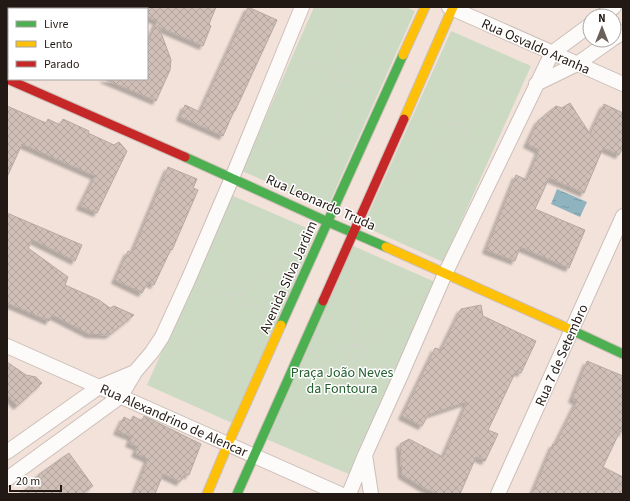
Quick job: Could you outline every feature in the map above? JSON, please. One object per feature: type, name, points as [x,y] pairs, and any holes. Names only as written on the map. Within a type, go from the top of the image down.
[{"type":"street","points":[[7,479],[121,396],[135,372],[152,352],[162,337],[232,178],[302,7]]},
{"type":"street","name":"Avenida Silva Jardim","points":[[207,494],[228,444],[425,7]]},
{"type":"street","points":[[237,494],[451,8]]},
{"type":"street","name":"Rua Osvaldo Aranha","points":[[451,8],[623,84]]},
{"type":"street","points":[[350,494],[365,455],[445,274],[536,84],[552,53],[582,31]]},
{"type":"street","points":[[536,84],[577,64],[600,48]]},
{"type":"street","name":"Rua Leonardo Truda","points":[[9,80],[353,232],[623,354]]},
{"type":"street","name":"Rua 7 de Setembro","points":[[498,494],[623,216]]},
{"type":"street","name":"Rua Alexandrino de Alencar","points":[[7,346],[340,494]]},
{"type":"street","points":[[7,452],[99,386],[135,372]]},
{"type":"street","points":[[365,455],[371,494]]},
{"type":"path","points":[[330,7],[340,67]]},
{"type":"path","points":[[346,70],[397,26]]},
{"type":"path","points":[[454,47],[457,123]]},
{"type":"path","points":[[284,52],[333,72]]},
{"type":"path","points":[[340,67],[346,70],[348,75],[347,79]]},
{"type":"path","points":[[334,80],[332,76],[333,72],[340,67]]},
{"type":"path","points":[[463,125],[522,77]]},
{"type":"path","points":[[347,79],[385,97]]},
{"type":"path","points":[[334,80],[343,82],[347,79]]},
{"type":"path","points":[[261,151],[334,80]]},
{"type":"path","points":[[332,168],[340,82]]},
{"type":"path","points":[[408,107],[451,128]]},
{"type":"path","points":[[457,123],[463,125]]},
{"type":"path","points":[[452,135],[451,128],[457,123]]},
{"type":"path","points":[[463,125],[464,133]]},
{"type":"path","points":[[464,133],[504,152]]},
{"type":"path","points":[[452,135],[458,137],[464,133]]},
{"type":"path","points":[[386,200],[452,135]]},
{"type":"path","points":[[449,228],[458,137]]},
{"type":"path","points":[[234,208],[237,292]]},
{"type":"path","points":[[242,295],[299,246]]},
{"type":"path","points":[[189,278],[232,297]]},
{"type":"path","points":[[353,278],[354,346]]},
{"type":"path","points":[[237,292],[243,296],[243,302]]},
{"type":"path","points":[[237,292],[234,293],[231,299],[233,303],[237,305]]},
{"type":"path","points":[[360,348],[417,298]]},
{"type":"path","points":[[243,302],[284,321]]},
{"type":"path","points":[[237,305],[243,302]]},
{"type":"path","points":[[162,362],[233,303]]},
{"type":"path","points":[[232,390],[237,305]]},
{"type":"path","points":[[308,333],[348,350]]},
{"type":"path","points":[[348,350],[354,346],[360,348]]},
{"type":"path","points":[[360,348],[360,356]]},
{"type":"path","points":[[348,350],[350,357],[357,359],[360,356]]},
{"type":"path","points":[[360,356],[401,375]]},
{"type":"path","points":[[291,417],[350,357]]},
{"type":"path","points":[[350,454],[354,359]]},
{"type":"green space","points":[[314,7],[406,7],[415,11],[327,208],[242,171]]},
{"type":"green space","points":[[451,31],[531,66],[443,262],[363,226]]},
{"type":"green space","name":"Praça João Neves da Fontoura","points":[[231,195],[316,232],[232,423],[147,385]]},
{"type":"green space","name":"Praça João Neves da Fontoura","points":[[351,245],[435,282],[351,475],[266,439]]},
{"type":"water","points":[[557,189],[587,202],[580,217],[551,204]]},
{"type":"building","points":[[125,7],[216,7],[209,24],[211,26],[203,46],[159,27],[171,60],[170,70],[156,101],[106,80],[148,80],[148,42],[157,21],[148,17],[148,8]]},
{"type":"building","points":[[248,7],[277,20],[223,136],[180,117],[185,105],[200,112]]},
{"type":"building","points":[[570,103],[590,134],[604,104],[623,113],[623,147],[619,155],[603,148],[584,193],[549,178],[535,209],[585,230],[569,268],[520,247],[515,261],[486,250],[516,175],[527,180],[539,150],[527,144],[538,121],[556,106],[562,108]]},
{"type":"building","points":[[7,106],[46,123],[48,119],[60,125],[63,119],[114,145],[119,142],[127,151],[97,213],[80,206],[95,176],[22,144],[7,177]]},
{"type":"building","points":[[168,167],[197,179],[193,188],[198,190],[172,250],[171,249],[154,285],[148,282],[142,293],[115,280],[128,251],[132,253]]},
{"type":"building","points":[[7,213],[82,245],[75,261],[33,240],[28,248],[68,277],[65,285],[99,300],[110,308],[114,306],[134,315],[109,335],[89,334],[52,315],[49,321],[7,303]]},
{"type":"building","points":[[481,305],[483,316],[536,341],[521,373],[516,371],[488,430],[498,434],[485,461],[476,457],[460,494],[438,494],[424,488],[402,475],[400,444],[409,439],[443,457],[467,402],[428,415],[422,426],[402,416],[435,348],[441,350],[461,309]]},
{"type":"building","points":[[587,361],[623,376],[623,433],[620,431],[603,467],[623,477],[623,494],[532,494],[553,444],[555,445],[577,401],[572,399]]},
{"type":"building","points":[[7,362],[26,375],[36,377],[42,383],[17,406],[7,395]]},
{"type":"building","points":[[133,416],[142,421],[144,416],[201,444],[189,475],[184,475],[180,482],[163,474],[155,494],[134,494],[148,459],[135,453],[138,447],[129,443],[132,437],[117,431],[124,417],[131,421]]},
{"type":"building","points":[[69,453],[93,486],[81,494],[19,494],[40,479],[38,475]]},
{"type":"traffic: fast","points":[[281,325],[403,55]]},
{"type":"traffic: fast","points":[[185,157],[386,247]]},
{"type":"traffic: fast","points":[[237,494],[323,301]]},
{"type":"traffic: fast","points":[[567,328],[623,354]]},
{"type":"traffic: slow","points":[[403,55],[425,7]]},
{"type":"traffic: slow","points":[[404,119],[453,7]]},
{"type":"traffic: slow","points":[[386,247],[567,328]]},
{"type":"traffic: slow","points":[[207,494],[281,325]]},
{"type":"traffic: jam","points":[[9,80],[185,157]]},
{"type":"traffic: jam","points":[[323,301],[404,119]]}]
